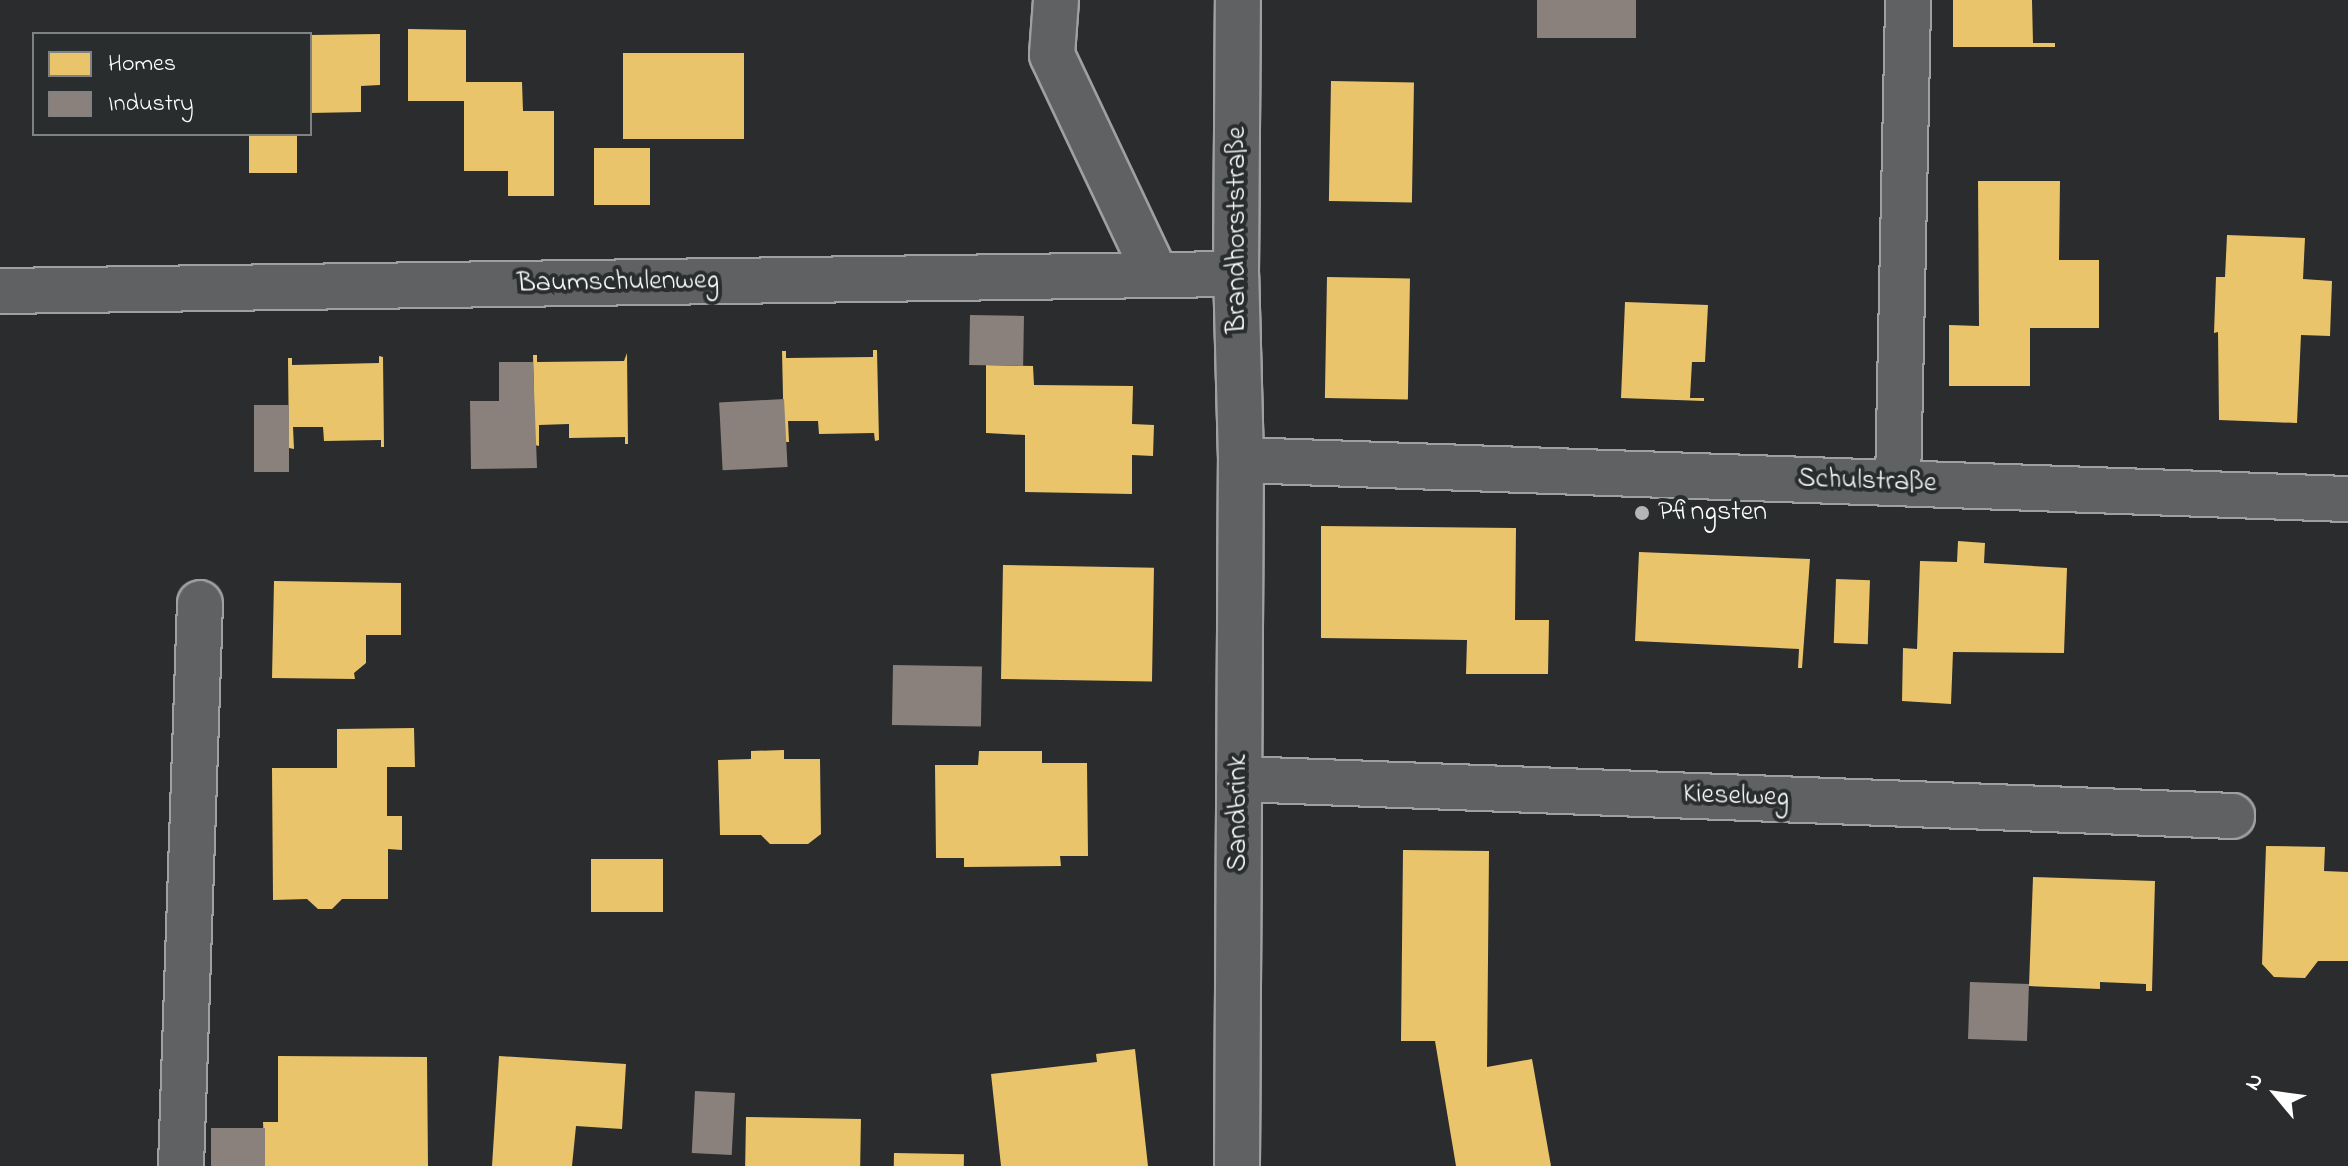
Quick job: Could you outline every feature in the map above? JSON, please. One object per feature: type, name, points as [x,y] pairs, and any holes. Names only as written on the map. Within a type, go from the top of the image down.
[{"type":"street","points":[[1056,0],[1052,55],[1156,275]]},
{"type":"street","name":"Brandhorststraße","points":[[1238,0],[1236,274],[1241,460]]},
{"type":"street","points":[[1898,483],[1908,0]]},
{"type":"street","name":"Baumschulenweg","points":[[0,291],[1236,274]]},
{"type":"street","name":"Schulstraße","points":[[1241,460],[2348,499]]},
{"type":"street","name":"Sandbrink","points":[[1237,1166],[1241,460]]},
{"type":"street","points":[[181,1166],[200,603]]},
{"type":"street","name":"Kieselweg","points":[[1239,779],[2232,816]]},
{"type":"building: Homes","points":[[1953,0],[2032,0],[2033,43],[2055,43],[2055,47],[1953,47]]},
{"type":"building: Homes","points":[[408,29],[466,30],[466,82],[522,82],[523,111],[554,111],[554,196],[508,196],[508,171],[464,171],[464,101],[408,101]]},
{"type":"building: Homes","points":[[380,34],[380,85],[361,86],[361,112],[312,113],[312,35]]},
{"type":"building: Homes","points":[[623,53],[744,53],[744,139],[623,139]]},
{"type":"building: Homes","points":[[1331,81],[1414,82],[1412,202],[1329,201]]},
{"type":"building: Homes","points":[[249,136],[297,136],[297,173],[249,173]]},
{"type":"building: Homes","points":[[594,148],[650,148],[650,205],[594,205]]},
{"type":"building: Homes","points":[[1978,181],[2060,181],[2059,260],[2099,260],[2099,328],[2030,328],[2030,386],[1949,386],[1949,325],[1979,326]]},
{"type":"building: Homes","points":[[2227,235],[2305,238],[2303,279],[2332,281],[2330,336],[2301,335],[2297,423],[2219,420],[2218,332],[2214,333],[2216,277],[2225,277]]},
{"type":"building: Homes","points":[[1327,277],[1410,278],[1408,399],[1325,398]]},
{"type":"building: Homes","points":[[1625,302],[1708,305],[1705,362],[1692,362],[1690,398],[1704,398],[1704,401],[1621,398]]},
{"type":"building: Homes","points":[[873,350],[877,350],[879,440],[875,441],[874,433],[819,434],[818,421],[788,421],[789,442],[784,442],[782,351],[786,351],[786,358],[873,357]]},
{"type":"building: Homes","points":[[627,353],[628,444],[625,444],[625,437],[569,438],[569,424],[539,425],[539,446],[535,445],[533,355],[537,355],[537,362],[624,361]]},
{"type":"building: Homes","points":[[379,356],[383,357],[384,447],[381,447],[381,440],[324,441],[323,427],[293,427],[294,449],[289,448],[288,358],[292,358],[292,365],[379,363]]},
{"type":"building: Homes","points":[[986,365],[1033,366],[1034,385],[1133,386],[1132,424],[1154,425],[1153,456],[1132,455],[1132,494],[1025,492],[1025,435],[986,433]]},
{"type":"building: Homes","points":[[1321,526],[1516,528],[1515,620],[1549,620],[1548,674],[1466,674],[1467,640],[1321,638]]},
{"type":"building: Homes","points":[[1958,541],[1985,543],[1984,563],[2067,568],[2064,653],[1953,652],[1951,704],[1902,701],[1903,648],[1917,649],[1920,561],[1957,562]]},
{"type":"building: Homes","points":[[1639,552],[1810,559],[1802,668],[1798,668],[1799,649],[1635,641]]},
{"type":"building: Homes","points":[[1003,565],[1154,568],[1152,682],[1001,679]]},
{"type":"building: Homes","points":[[1836,579],[1870,580],[1868,644],[1834,643]]},
{"type":"building: Homes","points":[[274,581],[401,583],[401,635],[366,635],[366,663],[354,673],[355,679],[272,678]]},
{"type":"building: Homes","points":[[414,728],[415,767],[387,767],[387,816],[402,816],[402,850],[388,849],[388,899],[342,899],[332,909],[318,909],[307,899],[273,900],[272,768],[337,768],[337,729]]},
{"type":"building: Homes","points":[[784,750],[784,759],[820,759],[821,834],[808,844],[770,844],[761,835],[720,835],[718,760],[751,759],[751,751]]},
{"type":"building: Homes","points":[[979,751],[1042,751],[1042,763],[1087,763],[1088,856],[1060,856],[1061,866],[964,867],[964,858],[936,858],[935,765],[978,765]]},
{"type":"building: Homes","points":[[2266,846],[2325,847],[2324,871],[2348,872],[2348,961],[2318,961],[2305,978],[2274,977],[2262,964]]},
{"type":"building: Homes","points":[[1403,850],[1489,851],[1487,1067],[1532,1059],[1551,1166],[1456,1166],[1435,1041],[1401,1041]]},
{"type":"building: Homes","points":[[591,859],[663,859],[663,912],[591,912]]},
{"type":"building: Homes","points":[[2033,877],[2155,881],[2152,991],[2146,991],[2146,984],[2100,982],[2100,989],[2029,986]]},
{"type":"building: Homes","points":[[1135,1049],[1148,1166],[1001,1166],[991,1074],[1097,1062],[1096,1054]]},
{"type":"building: Homes","points":[[278,1056],[427,1057],[428,1166],[265,1166],[263,1122],[278,1122]]},
{"type":"building: Homes","points":[[499,1056],[626,1064],[622,1129],[576,1126],[572,1166],[492,1166]]},
{"type":"building: Homes","points":[[746,1117],[861,1119],[860,1166],[745,1166]]},
{"type":"building: Homes","points":[[894,1153],[964,1154],[964,1166],[894,1166]]},
{"type":"building: Industry","points":[[1537,0],[1636,0],[1636,38],[1537,38]]},
{"type":"building: Industry","points":[[970,315],[1024,316],[1023,366],[969,365]]},
{"type":"building: Industry","points":[[499,362],[533,362],[537,468],[471,469],[470,401],[499,401]]},
{"type":"building: Industry","points":[[784,399],[788,467],[723,470],[719,402]]},
{"type":"building: Industry","points":[[254,405],[289,405],[289,472],[254,472]]},
{"type":"building: Industry","points":[[893,665],[982,667],[981,727],[892,725]]},
{"type":"building: Industry","points":[[1970,982],[2029,984],[2027,1041],[1968,1039]]},
{"type":"building: Industry","points":[[695,1091],[735,1093],[732,1155],[692,1153]]},
{"type":"building: Industry","points":[[211,1128],[265,1128],[265,1166],[211,1166]]},
{"type":"place","name":"Pfingsten","points":[[1642,513]]}]
